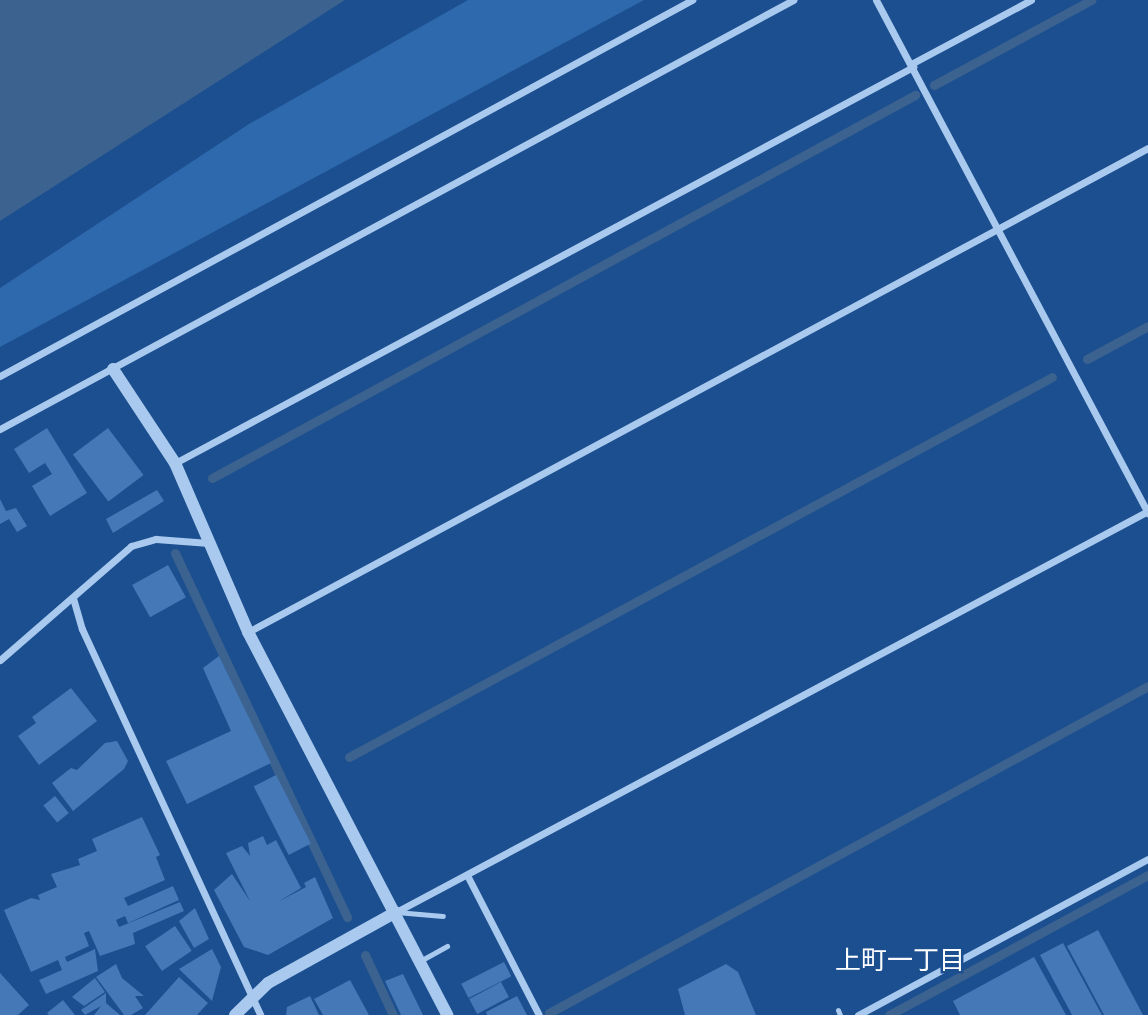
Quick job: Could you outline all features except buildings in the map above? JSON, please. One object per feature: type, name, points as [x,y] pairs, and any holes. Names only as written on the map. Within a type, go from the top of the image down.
[{"type":"street","points":[[0,376],[692,0]]},
{"type":"street","points":[[0,429],[793,0]]},
{"type":"street","points":[[235,1015],[252,997],[396,912],[1148,512],[995,231],[876,0]]},
{"type":"street","points":[[175,463],[1031,0]]},
{"type":"street","points":[[248,632],[1148,148]]},
{"type":"street","points":[[113,369],[175,463],[248,632],[396,912],[447,1015]]},
{"type":"street","points":[[0,660],[142,540],[209,543]]},
{"type":"street","points":[[73,598],[88,642],[260,1015]]},
{"type":"street","points":[[858,1015],[1148,859]]},
{"type":"street","points":[[467,875],[539,1015]]},
{"type":"lane","points":[[396,912],[443,916]]},
{"type":"lane","points":[[420,961],[447,946]]},
{"type":"shaded area","points":[[0,0],[345,0],[0,221]]},
{"type":"shaded area","points":[[468,0],[644,0],[0,347],[0,288],[249,124]]},
{"type":"waterway","points":[[934,85],[1091,0]]},
{"type":"waterway","points":[[212,478],[915,95]]},
{"type":"waterway","points":[[1087,359],[1148,326]]},
{"type":"waterway","points":[[349,757],[1052,377]]},
{"type":"waterway","points":[[175,553],[347,917]]},
{"type":"waterway","points":[[549,1013],[1148,686]]},
{"type":"waterway","points":[[889,1015],[1148,875]]},
{"type":"waterway","points":[[365,955],[393,1015]]},
{"type":"district","name":"上町一丁目","points":[[900,961]]}]
